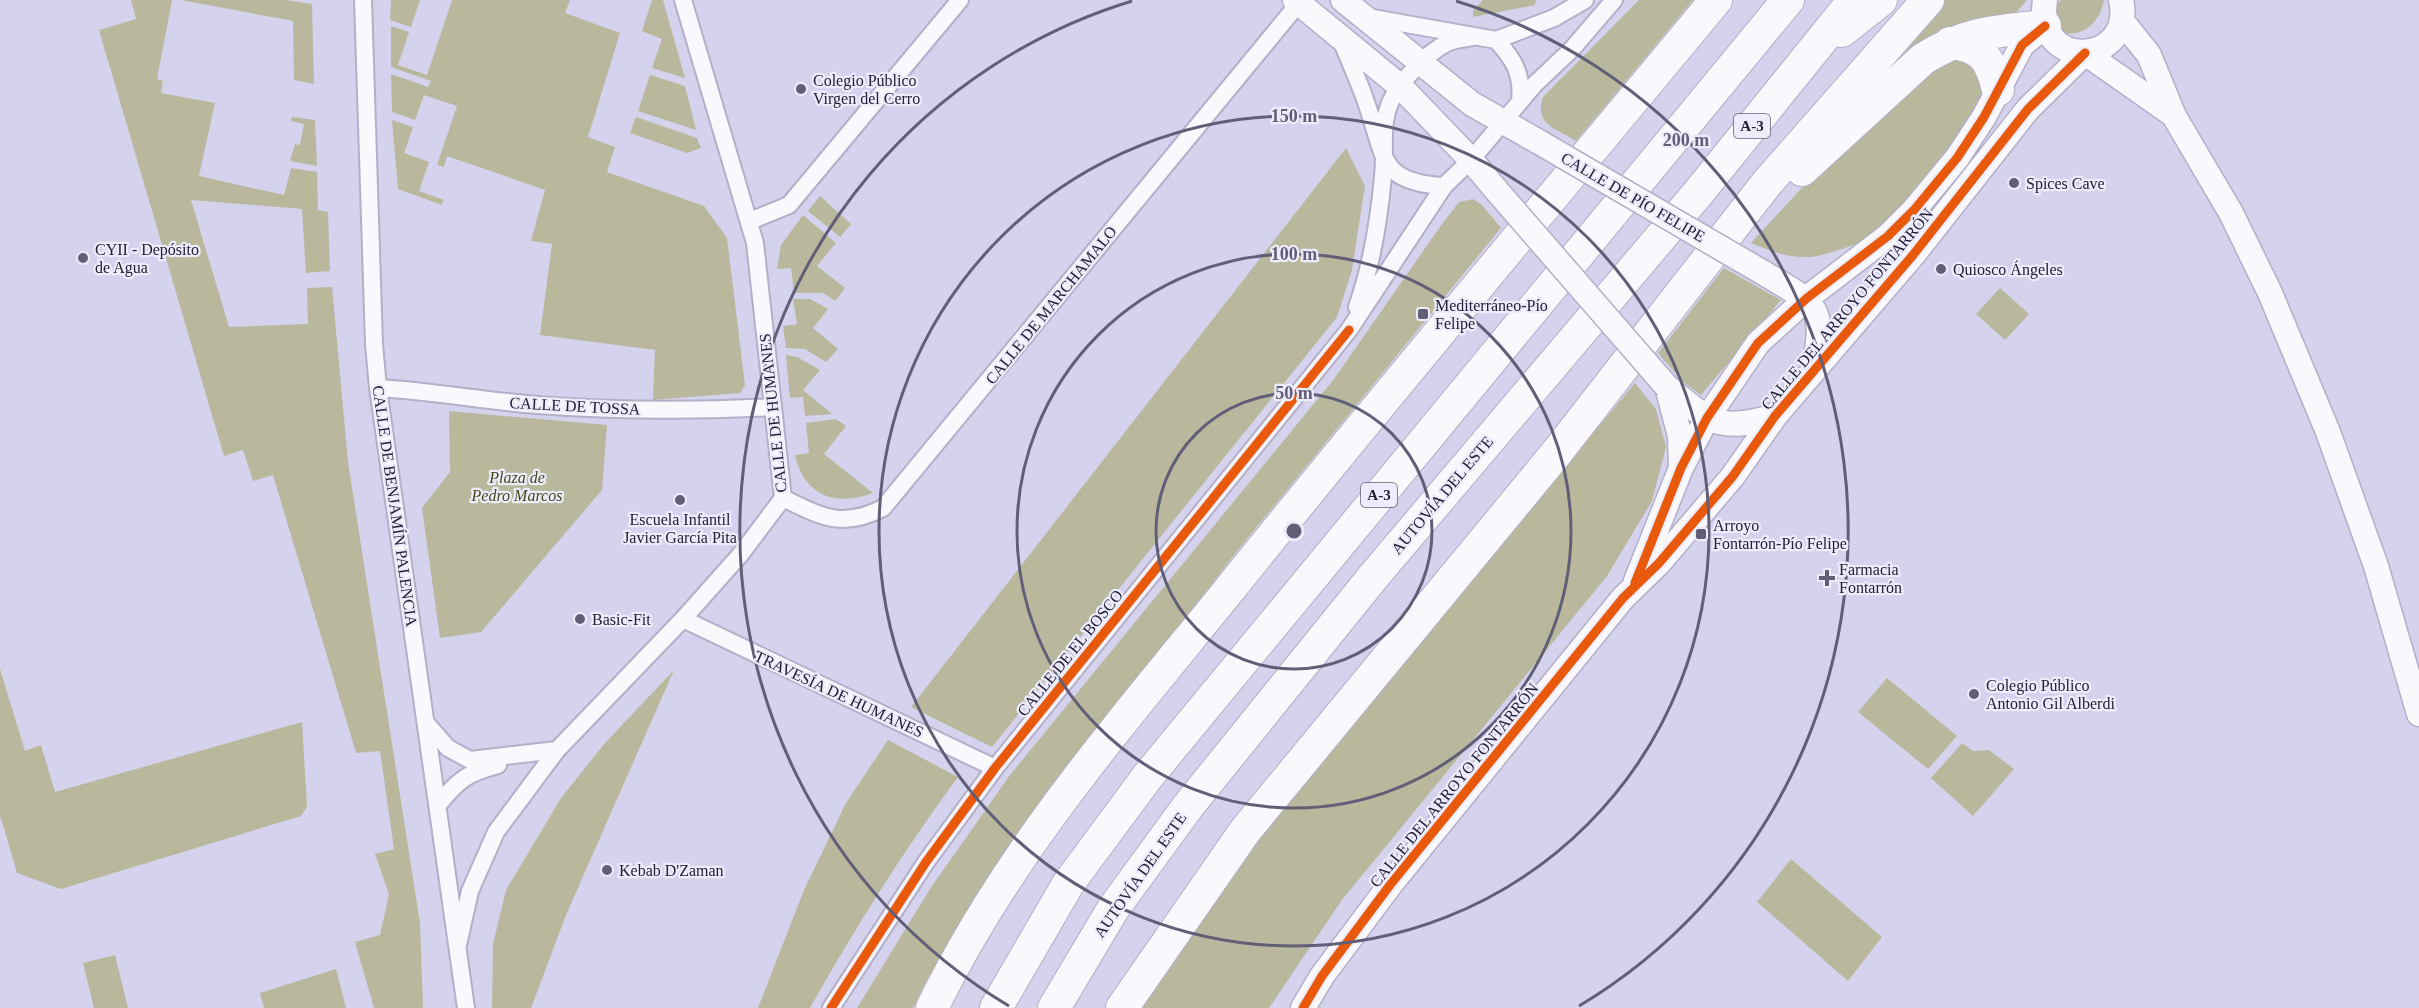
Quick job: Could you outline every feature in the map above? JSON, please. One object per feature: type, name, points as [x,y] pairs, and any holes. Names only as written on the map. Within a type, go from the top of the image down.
[{"type":"highway","points":[[932,1008],[960,951],[994,894],[1073,783],[1293,509],[1716,0]]},
{"type":"highway","name":"A-3","points":[[996,1008],[1068,884],[1148,776],[1788,0]]},
{"type":"highway","name":"AUTOVÍA DEL ESTE","points":[[1054,1008],[1113,909],[1189,805],[1373,577],[1692,201],[1854,0]]},
{"type":"highway","points":[[1805,59],[1881,0]]},
{"type":"highway","points":[[1122,1008],[1245,831],[1666,315],[1767,183],[1928,0]]},
{"type":"highway","points":[[1666,315],[1766,204],[1915,66],[1950,44],[2045,13]]},
{"type":"highway","points":[[1950,44],[1975,48],[1987,59],[1998,90]]},
{"type":"street","name":"CALLE DE BENJAMÍN PALENCIA","points":[[363,0],[363,72],[374,344],[378,388],[466,1008]]},
{"type":"street","name":"CALLE DE HUMANES","points":[[458,945],[470,891],[496,832],[557,750],[683,619],[740,555],[783,498],[755,243],[682,0]]},
{"type":"street","points":[[750,221],[789,205],[960,0]]},
{"type":"street","name":"CALLE DE PÍO FELIPE","points":[[1343,0],[1472,104],[1762,272]]},
{"type":"street","points":[[1520,102],[1522,83],[1517,68],[1496,40],[1554,18],[1585,0]]},
{"type":"street","points":[[1341,39],[1367,105],[1384,162],[1402,177],[1418,185],[1444,186],[1471,160],[1520,102],[1614,0]]},
{"type":"street","points":[[1294,7],[1341,39],[1401,87],[1471,160],[1667,387],[1707,418],[1731,426],[1775,416]]},
{"type":"street","name":"CALLE DE MARCHAMALO","points":[[783,498],[826,517],[847,521],[866,517],[883,508],[1294,7]]},
{"type":"street","points":[[2124,8],[2149,56],[2174,116],[2230,213],[2270,293],[2328,432],[2376,566],[2419,714]]},
{"type":"street","name":"CALLE DEL ARROYO FONTARRÓN","points":[[1303,1008],[1322,976],[1390,885],[1634,586],[1659,563],[1733,476],[1775,416],[1913,255],[2028,110],[2085,54],[2110,41],[2124,8]]},
{"type":"street","points":[[2045,13],[2050,38],[2071,51],[2085,54],[2174,116]]},
{"type":"street","name":"CALLE DEL ARROYO FONTARRÓN","points":[[1634,586],[1681,468],[1707,418],[1758,343],[1807,298],[1887,236],[1914,210],[1957,158],[2022,45],[2045,13]]},
{"type":"street","name":"CALLE DE PÍO FELIPE","points":[[1363,16],[1496,40]]},
{"type":"street","name":"CALLE DE PÍO FELIPE","points":[[1384,162],[1383,132],[1390,102],[1431,53],[1449,42],[1473,37]]},
{"type":"street","name":"CALLE DE EL BOSCO","points":[[1349,330],[1369,271],[1384,162]]},
{"type":"street","name":"CALLE DE EL BOSCO","points":[[831,1008],[926,862],[995,768],[1349,330],[1444,186]]},
{"type":"street","points":[[1762,272],[1798,278],[1824,275],[1849,267]]},
{"type":"street","points":[[1762,272],[1807,298]]},
{"type":"street","name":"CALLE DEL ARROYO FONTARRÓN","points":[[1807,298],[1819,321],[1820,340],[1813,371]]},
{"type":"street","name":"CALLE DEL ARROYO FONTARRÓN","points":[[1667,387],[1680,436],[1681,468]]},
{"type":"street","name":"CALLE DE TOSSA","points":[[378,388],[423,390],[522,404],[639,410],[772,407]]},
{"type":"street","name":"TRAVESÍA DE HUMANES","points":[[683,619],[995,768]]},
{"type":"street","points":[[426,723],[448,748],[470,760],[557,750]]},
{"type":"street","points":[[438,806],[455,783],[472,772],[557,750]]},
{"type":"green space","points":[[131,0],[172,0],[157,79],[163,81],[161,93],[215,103],[199,176],[284,195],[291,168],[317,172],[318,210],[328,212],[330,271],[306,273],[302,209],[191,200],[229,327],[308,324],[307,288],[332,287],[348,462],[420,923],[423,1008],[374,1008],[355,942],[380,935],[389,894],[375,854],[394,849],[380,751],[356,753],[273,475],[253,481],[243,450],[224,456],[99,30],[136,19]]},
{"type":"green space","points":[[181,0],[286,0],[312,4],[314,84],[294,80],[293,21]]},
{"type":"green space","points":[[391,0],[420,0],[411,27],[390,20]]},
{"type":"green space","points":[[452,0],[570,0],[565,13],[620,33],[588,137],[615,147],[607,172],[704,206],[727,238],[745,385],[740,393],[653,400],[655,350],[540,335],[552,244],[531,241],[545,190],[447,156],[444,167],[437,165],[457,106],[424,95],[415,120],[392,112],[391,74],[428,87],[431,81],[391,67],[391,26],[409,32],[398,65],[427,75]]},
{"type":"green space","points":[[652,0],[663,0],[685,78],[652,68],[662,39],[642,31]]},
{"type":"green space","points":[[1483,0],[1536,0],[1535,5],[1473,17],[1473,11]]},
{"type":"green space","points":[[1639,0],[1693,0],[1576,141],[1548,125],[1541,114],[1543,97]]},
{"type":"green space","points":[[1942,0],[2027,0],[2013,16],[1865,98]]},
{"type":"green space","points":[[2061,0],[2104,0],[2098,16],[2087,28],[2080,32],[2064,33],[2055,30],[2054,7]]},
{"type":"green space","points":[[1974,57],[1985,88],[1976,105],[1931,172],[1895,214],[1877,230],[1858,243],[1814,257],[1786,255],[1751,243],[1812,177],[1934,58]]},
{"type":"green space","points":[[650,75],[685,86],[696,130],[638,111]]},
{"type":"green space","points":[[292,117],[315,120],[317,166],[290,161],[295,144],[300,145],[304,124],[291,121]]},
{"type":"green space","points":[[636,117],[697,138],[701,148],[687,153],[630,133]]},
{"type":"green space","points":[[392,120],[413,127],[404,153],[429,162],[419,191],[444,200],[442,205],[398,189]]},
{"type":"green space","points":[[1346,148],[1365,186],[1352,270],[1337,317],[992,747],[911,707]]},
{"type":"green space","points":[[820,196],[851,224],[840,237],[808,211]]},
{"type":"green space","points":[[1473,199],[1482,205],[1501,228],[1238,550],[1011,842],[929,976],[913,1008],[857,1008],[930,889],[1010,775],[1334,379],[1459,202]]},
{"type":"green space","points":[[803,215],[836,243],[817,266],[845,288],[835,301],[823,293],[794,293],[791,268],[777,269],[781,245]]},
{"type":"green space","points":[[1724,268],[1781,300],[1701,395],[1683,382],[1658,353]]},
{"type":"green space","points":[[2000,288],[2029,314],[2005,340],[1976,314]]},
{"type":"green space","points":[[793,299],[810,299],[828,309],[813,328],[838,349],[826,362],[805,349],[786,348],[783,326],[797,324]]},
{"type":"green space","points":[[786,355],[797,357],[820,370],[803,390],[832,414],[805,416],[803,397],[790,398]]},
{"type":"green space","points":[[1635,383],[1656,409],[1666,447],[1652,501],[1607,576],[1342,900],[1269,1008],[1141,1008],[1207,903],[1362,710]]},
{"type":"green space","name":"Plaza de Pedro Marcos","points":[[449,411],[607,425],[602,490],[481,632],[440,638],[422,508],[450,472]]},
{"type":"green space","points":[[836,419],[846,426],[824,454],[873,493],[846,499],[824,495],[814,489],[799,469],[795,455],[809,453],[806,423]]},
{"type":"green space","points":[[0,669],[25,751],[41,745],[55,792],[302,722],[307,807],[301,816],[61,889],[17,873],[0,815]]},
{"type":"green space","points":[[674,670],[566,915],[531,1008],[492,1008],[493,944],[506,890],[561,798],[605,743]]},
{"type":"green space","points":[[1887,678],[1957,736],[1928,769],[1858,712]]},
{"type":"green space","points":[[888,740],[958,777],[881,890],[810,1008],[758,1008],[804,890],[846,803]]},
{"type":"green space","points":[[1962,743],[1973,751],[1989,750],[2014,769],[1973,816],[1931,778]]},
{"type":"green space","points":[[1791,859],[1882,937],[1848,981],[1757,902]]},
{"type":"green space","points":[[115,955],[128,1008],[94,1008],[83,963]]},
{"type":"green space","points":[[336,969],[346,1008],[264,1008],[260,993]]},
{"type":"cycle path","points":[[1635,583],[1681,468],[1707,418],[1758,343],[1807,298],[1888,236],[1914,210],[1957,158],[1984,117],[2022,45],[2045,26]]},
{"type":"cycle path","points":[[1303,1008],[1322,976],[1390,885],[1623,598],[1659,563],[1733,476],[1775,416],[1913,255],[2028,109],[2085,53]]},
{"type":"cycle path","points":[[831,1008],[926,862],[995,768],[1349,330]]},
{"type":"place","name":"Colegio Público Virgen del Cerro","points":[[801,89]]},
{"type":"place","name":"Spices Cave","points":[[2014,183]]},
{"type":"place","name":"CYII - Depósito de Agua","points":[[83,258]]},
{"type":"place","name":"Quiosco Ángeles","points":[[1941,269]]},
{"type":"place","name":"Mediterráneo-Pío Felipe","points":[[1423,314]]},
{"type":"place","name":"Escuela Infantil Javier García Pita","points":[[680,500]]},
{"type":"place","name":"Arroyo Fontarrón-Pío Felipe","points":[[1701,534]]},
{"type":"place","name":"Farmacia Fontarrón","points":[[1827,578]]},
{"type":"place","name":"Basic-Fit","points":[[580,619]]},
{"type":"place","name":"Colegio Público Antonio Gil Alberdi","points":[[1974,694]]},
{"type":"place","name":"Kebab D'Zaman","points":[[607,870]]}]
